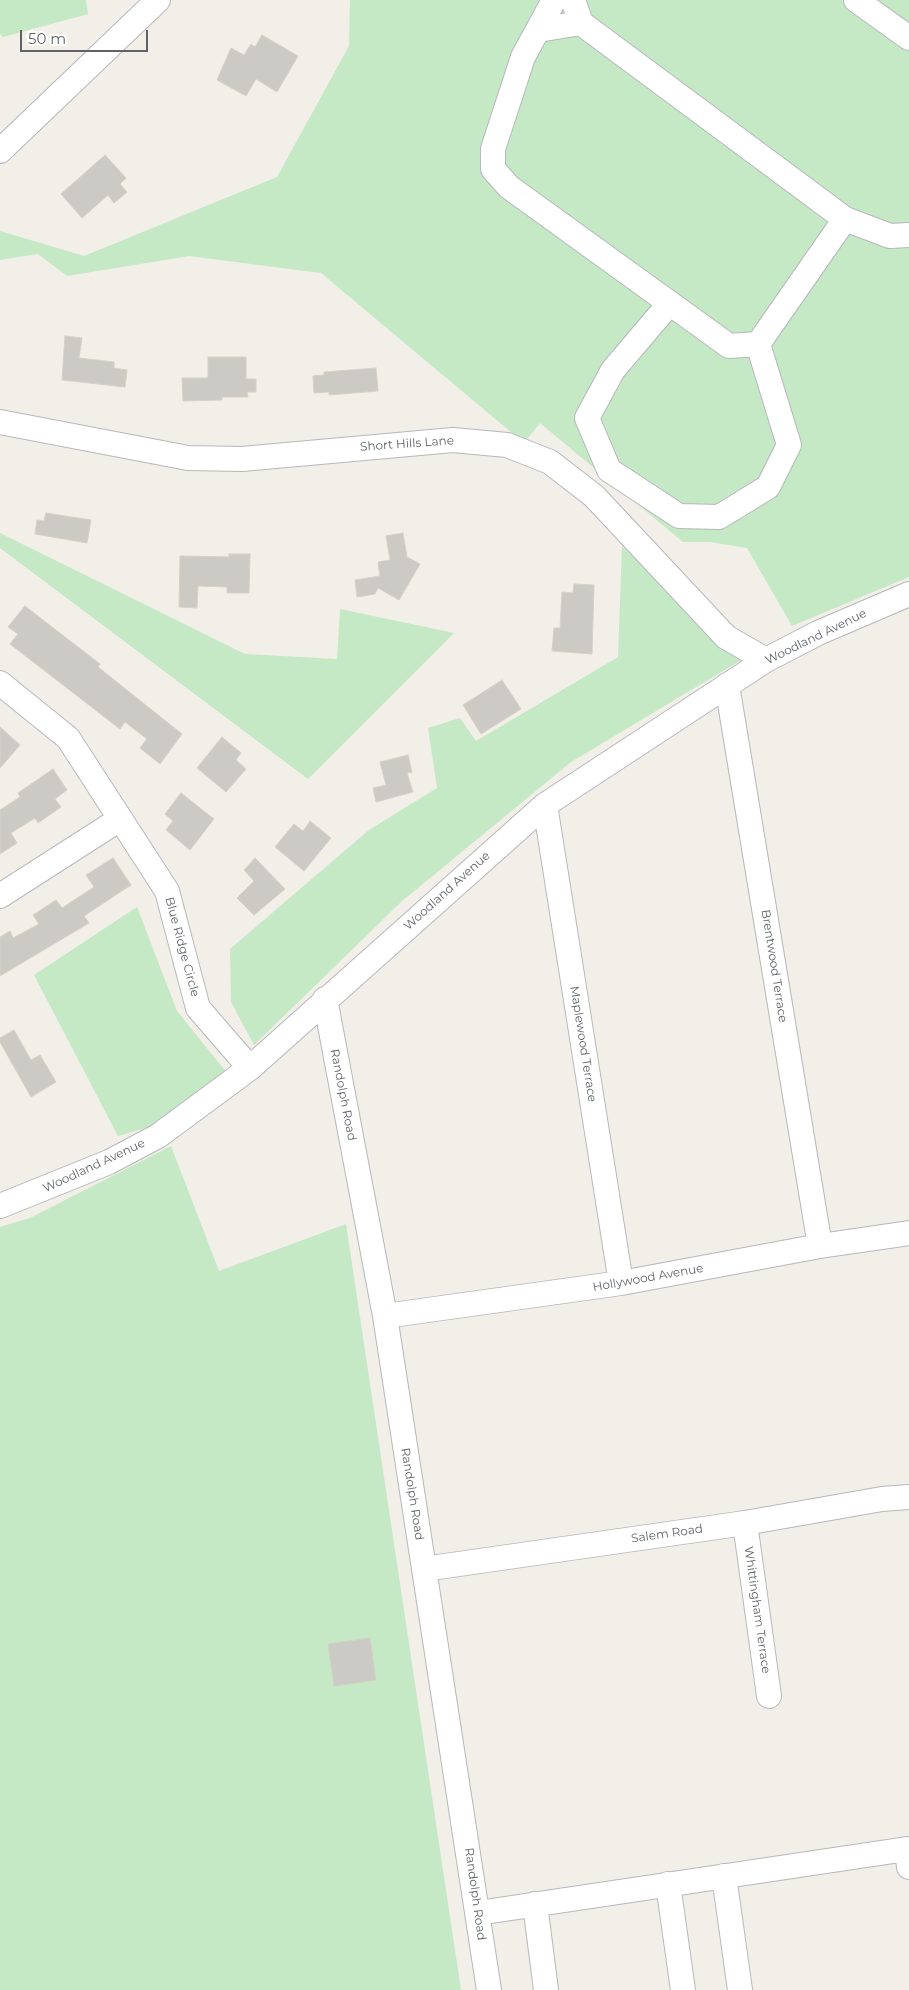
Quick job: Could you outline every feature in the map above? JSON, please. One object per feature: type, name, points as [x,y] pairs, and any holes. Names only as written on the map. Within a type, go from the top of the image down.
[{"type":"street","points":[[0,151],[158,0]]},
{"type":"street","points":[[554,0],[523,57],[492,149],[493,169],[509,187],[729,346],[758,344]]},
{"type":"street","points":[[573,0],[581,23],[845,220],[890,236],[909,235]]},
{"type":"street","points":[[856,0],[909,38]]},
{"type":"street","points":[[538,30],[581,23]]},
{"type":"street","points":[[758,344],[845,220]]},
{"type":"street","points":[[670,303],[613,370],[587,418],[608,470],[679,516],[719,517],[768,487],[789,445],[758,344]]},
{"type":"street","name":"Short Hills Lane","points":[[0,422],[188,458],[242,458],[453,440],[507,445],[550,462],[594,496],[726,637],[766,660]]},
{"type":"street","name":"Woodland Avenue","points":[[0,1206],[109,1162],[158,1136],[250,1068],[325,999],[545,806],[766,660],[818,633],[909,594]]},
{"type":"street","name":"Blue Ridge Circle","points":[[0,683],[68,738],[167,891],[198,1008],[250,1068]]},
{"type":"street","name":"Brentwood Terrace","points":[[727,686],[820,1246]]},
{"type":"street","name":"Maplewood Terrace","points":[[545,806],[621,1283]]},
{"type":"street","points":[[0,896],[120,819]]},
{"type":"street","name":"Randolph Road","points":[[325,999],[385,1316],[489,1990]]},
{"type":"street","name":"Hollywood Avenue","points":[[385,1316],[621,1283],[820,1246],[909,1233]]},
{"type":"street","name":"Salem Road","points":[[424,1569],[745,1523],[882,1499],[909,1497]]},
{"type":"street","name":"Whittingham Terrace","points":[[745,1523],[769,1696]]},
{"type":"street","points":[[478,1913],[907,1849],[909,1867]]},
{"type":"street","points":[[724,1876],[740,1990]]},
{"type":"street","points":[[668,1884],[683,1990]]},
{"type":"street","points":[[535,1904],[546,1990]]},
{"type":"green space","points":[[0,0],[86,0],[88,14],[3,37],[0,34]]},
{"type":"green space","points":[[350,0],[909,0],[909,577],[792,626],[747,548],[710,542],[683,542],[540,423],[524,443],[321,273],[189,256],[67,276],[38,254],[0,260],[0,231],[84,256],[277,177],[349,46]]},
{"type":"green space","points":[[0,533],[245,654],[337,659],[340,609],[454,633],[308,779],[0,548]]},
{"type":"green space","points":[[622,546],[743,659],[571,762],[401,902],[254,1045],[231,1002],[230,949],[369,830],[437,788],[428,728],[460,718],[476,741],[618,657]]},
{"type":"green space","points":[[137,907],[177,1011],[227,1073],[152,1126],[118,1136],[34,975]]},
{"type":"green space","points":[[171,1146],[219,1271],[346,1224],[461,1990],[0,1990],[0,1227],[30,1218]]},
{"type":"building","points":[[262,35],[298,56],[277,92],[256,79],[246,96],[217,80],[231,48],[244,55],[251,44],[255,47]]},
{"type":"building","points":[[105,155],[126,178],[120,184],[127,192],[114,203],[108,195],[82,218],[61,194]]},
{"type":"building","points":[[65,336],[82,338],[79,358],[114,362],[114,368],[127,370],[125,387],[62,380]]},
{"type":"building","points":[[208,357],[246,357],[246,379],[256,379],[256,392],[247,392],[248,397],[222,397],[222,400],[183,401],[182,378],[208,378]]},
{"type":"building","points":[[376,368],[378,391],[329,395],[329,392],[314,393],[313,376],[324,375],[324,372]]},
{"type":"building","points":[[46,513],[91,520],[87,543],[35,534],[37,520],[44,521]]},
{"type":"building","points":[[403,533],[407,557],[420,564],[399,600],[378,588],[375,594],[357,597],[355,580],[380,576],[378,562],[390,560],[386,536]]},
{"type":"building","points":[[229,554],[250,554],[249,593],[227,593],[227,587],[198,586],[197,608],[179,607],[180,556],[229,557]]},
{"type":"building","points":[[574,584],[594,585],[592,654],[552,651],[554,628],[560,628],[562,592],[573,593]]},
{"type":"building","points":[[25,606],[100,664],[98,667],[182,734],[160,764],[140,748],[147,739],[125,722],[120,729],[10,644],[18,634],[8,627]]},
{"type":"building","points":[[502,680],[521,709],[481,734],[463,705]]},
{"type":"building","points":[[0,727],[20,745],[0,768]]},
{"type":"building","points":[[222,737],[241,753],[236,760],[246,769],[226,792],[197,768]]},
{"type":"building","points":[[408,755],[412,772],[407,773],[413,792],[376,802],[373,788],[386,785],[380,762]]},
{"type":"building","points":[[53,769],[67,790],[55,799],[61,807],[38,823],[35,818],[11,833],[17,843],[0,854],[0,810],[20,797],[18,793]]},
{"type":"building","points":[[181,793],[214,819],[190,850],[166,830],[173,821],[165,814]]},
{"type":"building","points":[[310,821],[331,838],[304,871],[275,847],[294,824],[303,831]]},
{"type":"building","points":[[113,858],[131,885],[84,916],[89,923],[0,976],[0,937],[10,931],[13,938],[39,924],[33,915],[56,900],[62,908],[94,887],[86,875]]},
{"type":"building","points":[[255,858],[285,889],[254,915],[237,898],[254,881],[244,870]]},
{"type":"building","points":[[14,1030],[31,1060],[40,1055],[56,1082],[31,1097],[0,1042],[0,1038]]},
{"type":"building","points":[[370,1638],[376,1680],[334,1686],[328,1644]]}]
